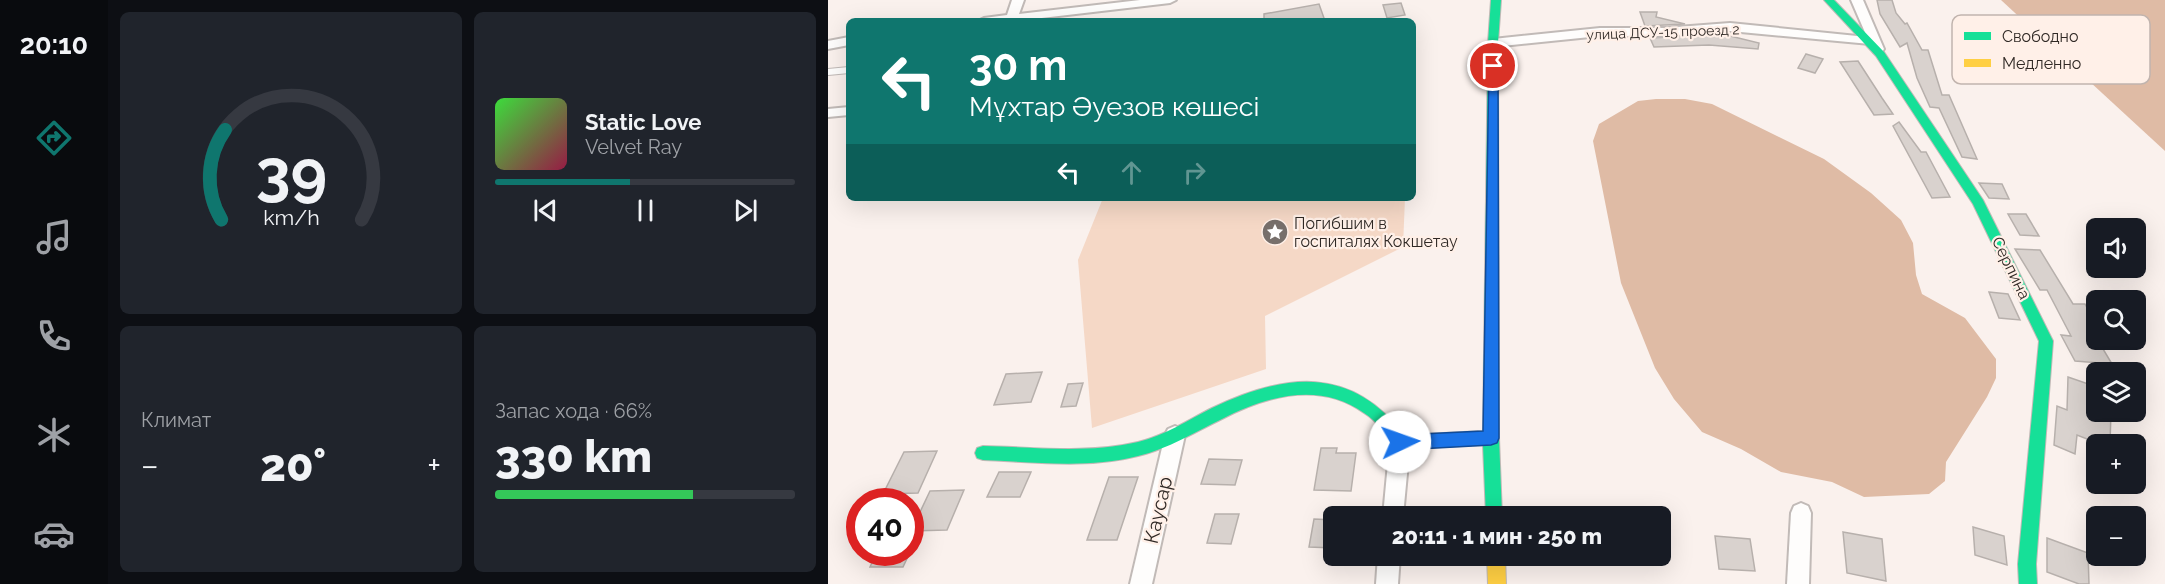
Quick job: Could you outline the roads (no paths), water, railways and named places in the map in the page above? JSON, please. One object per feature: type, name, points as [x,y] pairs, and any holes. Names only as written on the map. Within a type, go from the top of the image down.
[{"type":"street","points":[[1011,18],[1018,0]]},
{"type":"street","points":[[1019,18],[1170,0]]},
{"type":"street","points":[[1494,506],[1491,438],[1493,43],[1497,0]]},
{"type":"street","name":"Серпина","points":[[1829,0],[1880,54],[1979,203],[2046,340],[2027,564],[2028,584]]},
{"type":"street","points":[[1857,0],[1880,54]]},
{"type":"street","name":"улица ДСУ-15 проезд 2","points":[[1493,43],[1600,32],[1664,32],[1730,27],[1869,41]]},
{"type":"street","points":[[828,45],[846,42]]},
{"type":"street","points":[[828,113],[846,111]]},
{"type":"street","points":[[983,453],[1115,453],[1137,449],[1175,435],[1254,397],[1300,387],[1346,394],[1364,403],[1400,442],[1394,506]]},
{"type":"street","name":"Каусар","points":[[1141,584],[1175,435]]},
{"type":"street","points":[[1400,442],[1491,438]]},
{"type":"street","points":[[1798,584],[1801,513]]},
{"type":"street","points":[[1387,584],[1388,566]]},
{"type":"street","points":[[1496,566],[1497,584]]},
{"type":"lane","points":[[828,72],[846,70]]},
{"type":"place","name":"Погибшим в госпиталях Кокшетау","points":[[1275,232]]}]
